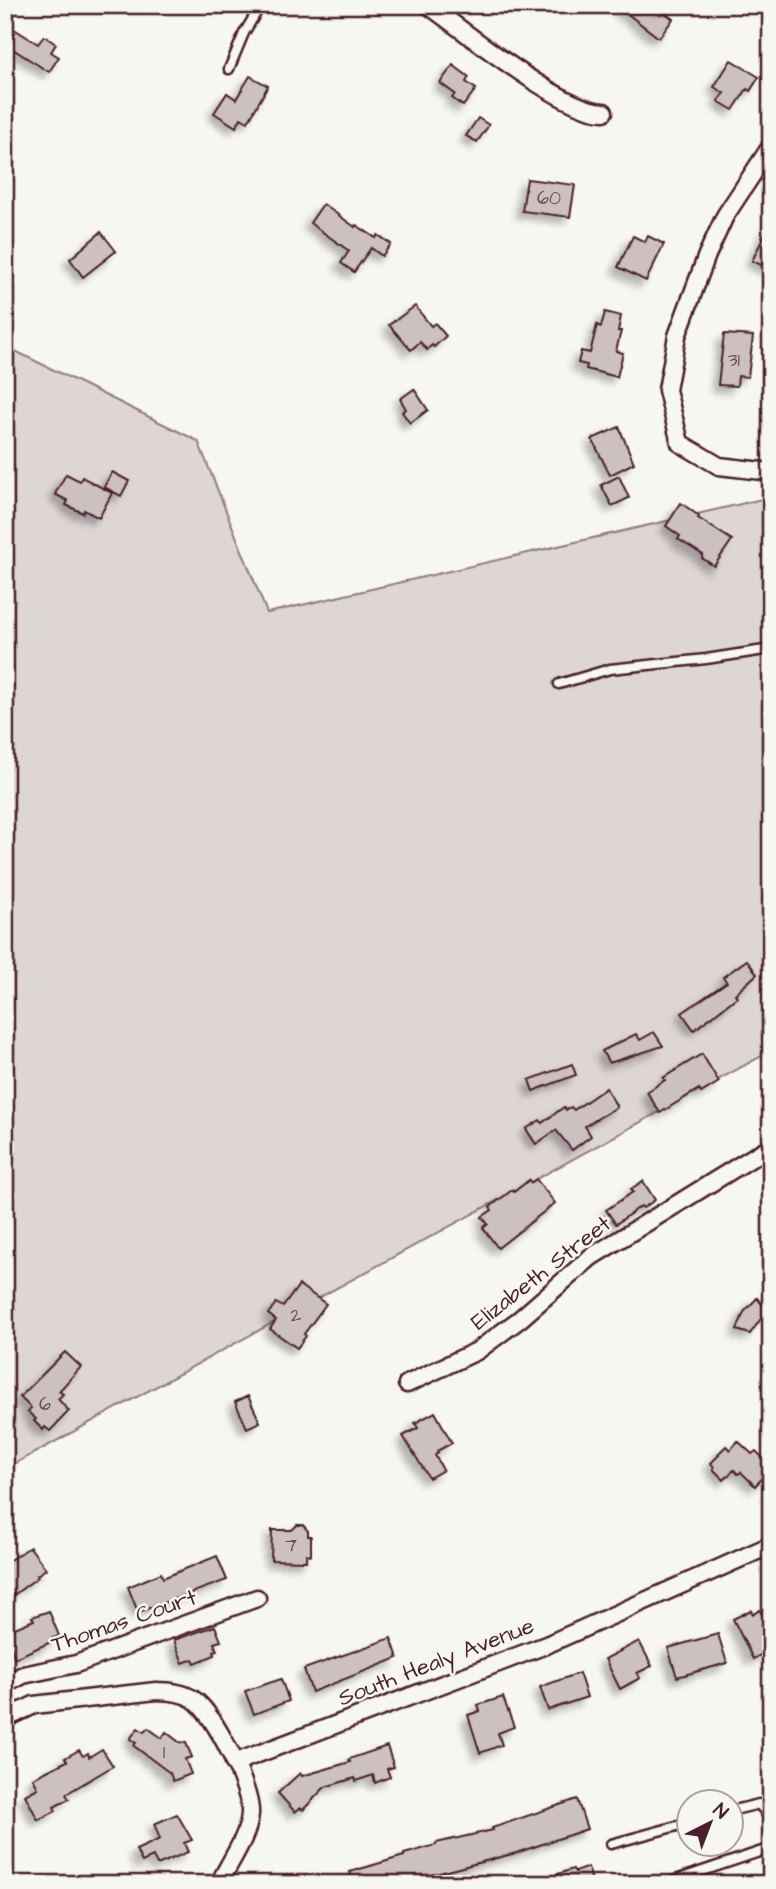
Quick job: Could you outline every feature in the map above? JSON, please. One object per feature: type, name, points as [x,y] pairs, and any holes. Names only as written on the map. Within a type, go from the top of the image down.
[{"type":"street","points":[[428,5],[568,102],[581,108],[604,112]]},
{"type":"street","points":[[771,146],[725,216],[707,255],[677,336],[667,390],[680,443],[719,466],[771,472]]},
{"type":"street","name":"Elizabeth Street","points":[[407,1384],[477,1351],[520,1319],[591,1257],[771,1146]]},
{"type":"street","name":"South Healy Avenue","points":[[234,1763],[555,1641],[771,1545]]},
{"type":"street","name":"Thomas Court","points":[[5,1686],[23,1675],[76,1664],[257,1598]]},
{"type":"street","points":[[5,1686],[27,1707]]},
{"type":"street","points":[[5,1719],[27,1707],[43,1703],[156,1691],[176,1692],[202,1706],[221,1734],[250,1811],[245,1830],[219,1884]]},
{"type":"lane","points":[[229,69],[243,33],[261,5]]},
{"type":"lane","points":[[559,684],[610,669],[771,649]]},
{"type":"lane","points":[[744,1808],[759,1804],[771,1820]]},
{"type":"lane","points":[[611,1844],[674,1827]]},
{"type":"lane","points":[[664,1884],[771,1848]]},
{"type":"shaded area","points":[[5,346],[198,441],[267,613],[771,497],[771,1051],[5,1469]]},
{"type":"building","points":[[616,5],[667,5],[663,11],[673,19],[659,38]]},
{"type":"building","points":[[11,27],[38,44],[44,36],[56,44],[51,52],[59,57],[49,72],[5,44],[5,37]]},
{"type":"building","points":[[731,60],[759,77],[733,110],[718,101],[724,93],[714,87]]},
{"type":"building","points":[[453,65],[469,77],[466,82],[476,89],[463,106],[452,98],[455,94],[440,83]]},
{"type":"building","points":[[250,76],[268,86],[248,122],[241,118],[236,127],[214,113],[227,93],[236,99]]},
{"type":"building","points":[[478,118],[489,125],[477,142],[466,136]]},
{"type":"building","points":[[527,179],[575,185],[570,217],[522,211]]},
{"type":"building","points":[[323,204],[355,227],[356,225],[376,238],[378,235],[391,244],[382,256],[371,248],[354,272],[341,263],[349,251],[310,223]]},
{"type":"building","points":[[771,221],[771,269],[752,261]]},
{"type":"building","points":[[101,232],[116,251],[83,277],[70,259]]},
{"type":"building","points":[[633,236],[645,242],[648,236],[664,244],[646,281],[618,267]]},
{"type":"building","points":[[415,306],[431,326],[435,323],[446,336],[427,350],[420,342],[411,350],[389,325]]},
{"type":"building","points":[[605,312],[621,316],[618,331],[621,331],[616,351],[623,353],[617,377],[586,369],[587,365],[578,363],[581,351],[590,353],[597,325],[601,327]]},
{"type":"building","points":[[724,334],[753,336],[748,377],[738,376],[737,386],[718,385]]},
{"type":"building","points":[[414,389],[428,410],[410,423],[402,412],[406,409],[400,399]]},
{"type":"building","points":[[619,427],[634,463],[610,475],[592,439]]},
{"type":"building","points":[[112,472],[129,481],[121,496],[104,487]]},
{"type":"building","points":[[66,474],[80,481],[82,477],[112,493],[99,518],[66,505],[68,501],[55,494]]},
{"type":"building","points":[[619,476],[629,498],[612,506],[601,485]]},
{"type":"building","points":[[681,503],[699,516],[698,518],[732,540],[714,566],[702,558],[703,555],[678,539],[680,536],[666,526]]},
{"type":"building","points":[[747,960],[757,974],[735,994],[737,997],[694,1030],[682,1013],[727,982],[723,977]]},
{"type":"building","points":[[654,1032],[663,1046],[609,1063],[602,1051],[636,1034],[640,1040]]},
{"type":"building","points":[[702,1054],[719,1082],[701,1093],[699,1089],[660,1113],[647,1092],[665,1080],[663,1078]]},
{"type":"building","points":[[572,1064],[576,1075],[533,1091],[529,1080]]},
{"type":"building","points":[[606,1088],[617,1107],[585,1126],[591,1136],[572,1150],[556,1130],[536,1144],[526,1129],[540,1120],[542,1123],[564,1107],[566,1110],[571,1107],[574,1110]]},
{"type":"building","points":[[536,1179],[555,1203],[498,1248],[483,1228],[488,1224],[482,1217],[512,1190],[514,1192],[529,1180],[531,1183]]},
{"type":"building","points":[[643,1181],[655,1200],[643,1208],[641,1206],[616,1224],[606,1210],[633,1192],[631,1189]]},
{"type":"building","points":[[299,1285],[326,1304],[297,1348],[270,1329],[276,1320],[268,1314],[276,1303],[283,1307]]},
{"type":"building","points":[[757,1298],[767,1310],[750,1334],[737,1330],[744,1312]]},
{"type":"building","points":[[65,1352],[81,1367],[59,1391],[63,1394],[58,1399],[69,1411],[50,1431],[45,1427],[43,1430],[28,1412],[31,1408],[20,1397]]},
{"type":"building","points":[[248,1396],[260,1422],[247,1428],[235,1402]]},
{"type":"building","points":[[435,1412],[452,1443],[437,1451],[435,1455],[443,1470],[429,1478],[403,1436],[418,1428],[415,1423]]},
{"type":"building","points":[[738,1441],[752,1454],[756,1451],[766,1461],[763,1465],[769,1471],[755,1486],[741,1472],[738,1474],[734,1470],[724,1480],[713,1469],[711,1463],[718,1454],[726,1446],[730,1450]]},
{"type":"building","points":[[297,1525],[303,1525],[308,1536],[311,1536],[311,1555],[306,1554],[306,1561],[271,1560],[272,1530],[292,1530]]},
{"type":"building","points":[[30,1547],[46,1569],[15,1594],[11,1594],[5,1586],[5,1563]]},
{"type":"building","points":[[217,1556],[227,1580],[138,1612],[128,1587],[161,1573],[163,1578]]},
{"type":"building","points":[[751,1610],[753,1614],[760,1610],[762,1615],[771,1610],[771,1649],[753,1659],[733,1619]]},
{"type":"building","points":[[49,1611],[59,1636],[15,1658],[5,1632]]},
{"type":"building","points":[[215,1626],[221,1641],[214,1643],[217,1651],[214,1652],[215,1655],[195,1663],[193,1659],[183,1663],[174,1640]]},
{"type":"building","points":[[718,1634],[727,1663],[677,1677],[668,1648]]},
{"type":"building","points":[[391,1638],[398,1658],[312,1692],[304,1669]]},
{"type":"building","points":[[639,1641],[652,1666],[637,1673],[640,1678],[620,1689],[605,1659]]},
{"type":"building","points":[[579,1673],[587,1697],[548,1710],[540,1687]]},
{"type":"building","points":[[281,1679],[289,1701],[254,1714],[245,1691]]},
{"type":"building","points":[[503,1697],[514,1727],[498,1733],[502,1745],[480,1753],[468,1715],[480,1711],[478,1705]]},
{"type":"building","points":[[138,1728],[144,1732],[148,1728],[162,1738],[166,1732],[179,1742],[186,1743],[192,1757],[185,1759],[191,1774],[173,1781],[170,1773],[134,1746],[136,1743],[130,1739]]},
{"type":"building","points":[[387,1746],[394,1767],[387,1769],[390,1777],[375,1783],[373,1775],[325,1787],[303,1810],[300,1808],[295,1812],[278,1793],[300,1773],[302,1776],[350,1762],[349,1759]]},
{"type":"building","points":[[102,1749],[113,1766],[66,1794],[69,1799],[54,1807],[56,1811],[38,1820],[25,1795],[38,1788],[33,1778],[67,1761],[65,1758],[79,1750],[83,1756],[88,1753],[89,1757]]},
{"type":"building","points":[[577,1799],[587,1829],[409,1884],[354,1884],[350,1872],[436,1843],[493,1830],[492,1828]]},
{"type":"building","points":[[177,1814],[192,1840],[184,1843],[188,1852],[157,1865],[153,1857],[142,1862],[136,1850],[160,1839],[154,1824]]},
{"type":"building","points":[[588,1867],[593,1884],[537,1884],[537,1881],[573,1869],[575,1872]]}]
